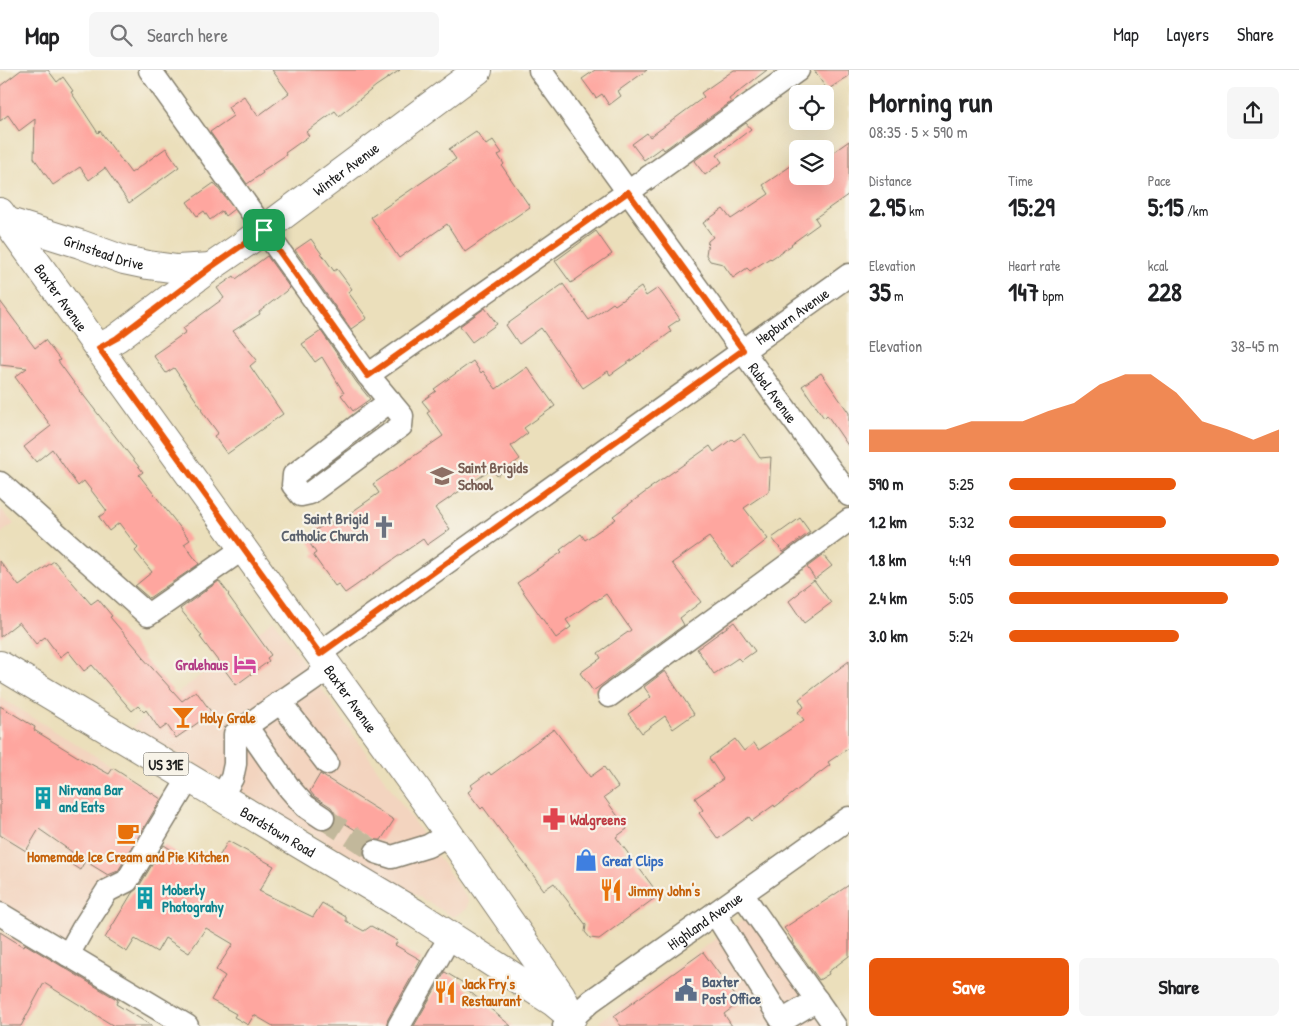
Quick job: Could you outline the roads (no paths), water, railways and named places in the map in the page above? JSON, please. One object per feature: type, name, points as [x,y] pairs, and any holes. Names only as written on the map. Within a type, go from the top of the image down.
[{"type":"main road","name":"Winter Avenue","points":[[99,348],[117,338],[478,70]]},
{"type":"main road","name":"Grinstead Drive","points":[[2,218],[134,262],[177,269],[211,267]]},
{"type":"main road","name":"Baxter Avenue","points":[[2,218],[99,348],[450,834],[561,995],[567,1018]]},
{"type":"main road","name":"Bardstown Road","points":[[0,665],[451,935],[567,1018]]},
{"type":"street","name":"Rubel Avenue","points":[[540,70],[849,496]]},
{"type":"street","points":[[368,376],[798,70]]},
{"type":"street","points":[[152,71],[368,376],[390,401],[402,416],[402,426],[310,493],[301,495],[293,486],[294,475],[390,401]]},
{"type":"street","name":"Hepburn Avenue","points":[[246,726],[280,702],[325,661],[743,350],[849,275]]},
{"type":"street","points":[[0,483],[148,615],[244,548]]},
{"type":"street","points":[[608,696],[849,520]]},
{"type":"street","points":[[280,702],[327,763]]},
{"type":"street","points":[[222,797],[232,778],[235,764],[236,734],[246,726],[290,789],[305,806],[323,818]]},
{"type":"street","points":[[68,955],[107,891],[127,881],[189,778]]},
{"type":"street","name":"Highland Avenue","points":[[567,1018],[849,818]]},
{"type":"street","points":[[376,852],[392,857],[428,846],[450,834]]},
{"type":"street","points":[[742,894],[835,1026]]},
{"type":"street","points":[[715,913],[782,1021],[817,1000]]},
{"type":"street","points":[[0,914],[187,1026]]},
{"type":"street","points":[[399,1026],[451,935]]},
{"type":"tunnel","points":[[323,818],[376,852]]},
{"type":"place","name":"Saint Brigids School","points":[[442,476]]},
{"type":"place","name":"Saint Brigid Catholic Church","points":[[384,527]]},
{"type":"place","name":"Gralehaus","points":[[245,664]]},
{"type":"place","name":"Holy Grale","points":[[183,717]]},
{"type":"place","name":"Nirvana Bar and Eats","points":[[43,798]]},
{"type":"place","name":"Walgreens","points":[[554,819]]},
{"type":"place","name":"Homemade Ice Cream and Pie Kitchen","points":[[128,833]]},
{"type":"place","name":"Great Clips","points":[[586,860]]},
{"type":"place","name":"Jimmy John's","points":[[611,890]]},
{"type":"place","name":"Moberly Photograhy","points":[[145,898]]},
{"type":"place","name":"Baxter Post Office","points":[[686,990]]},
{"type":"place","name":"Jack Fry's Restaurant","points":[[445,992]]}]
